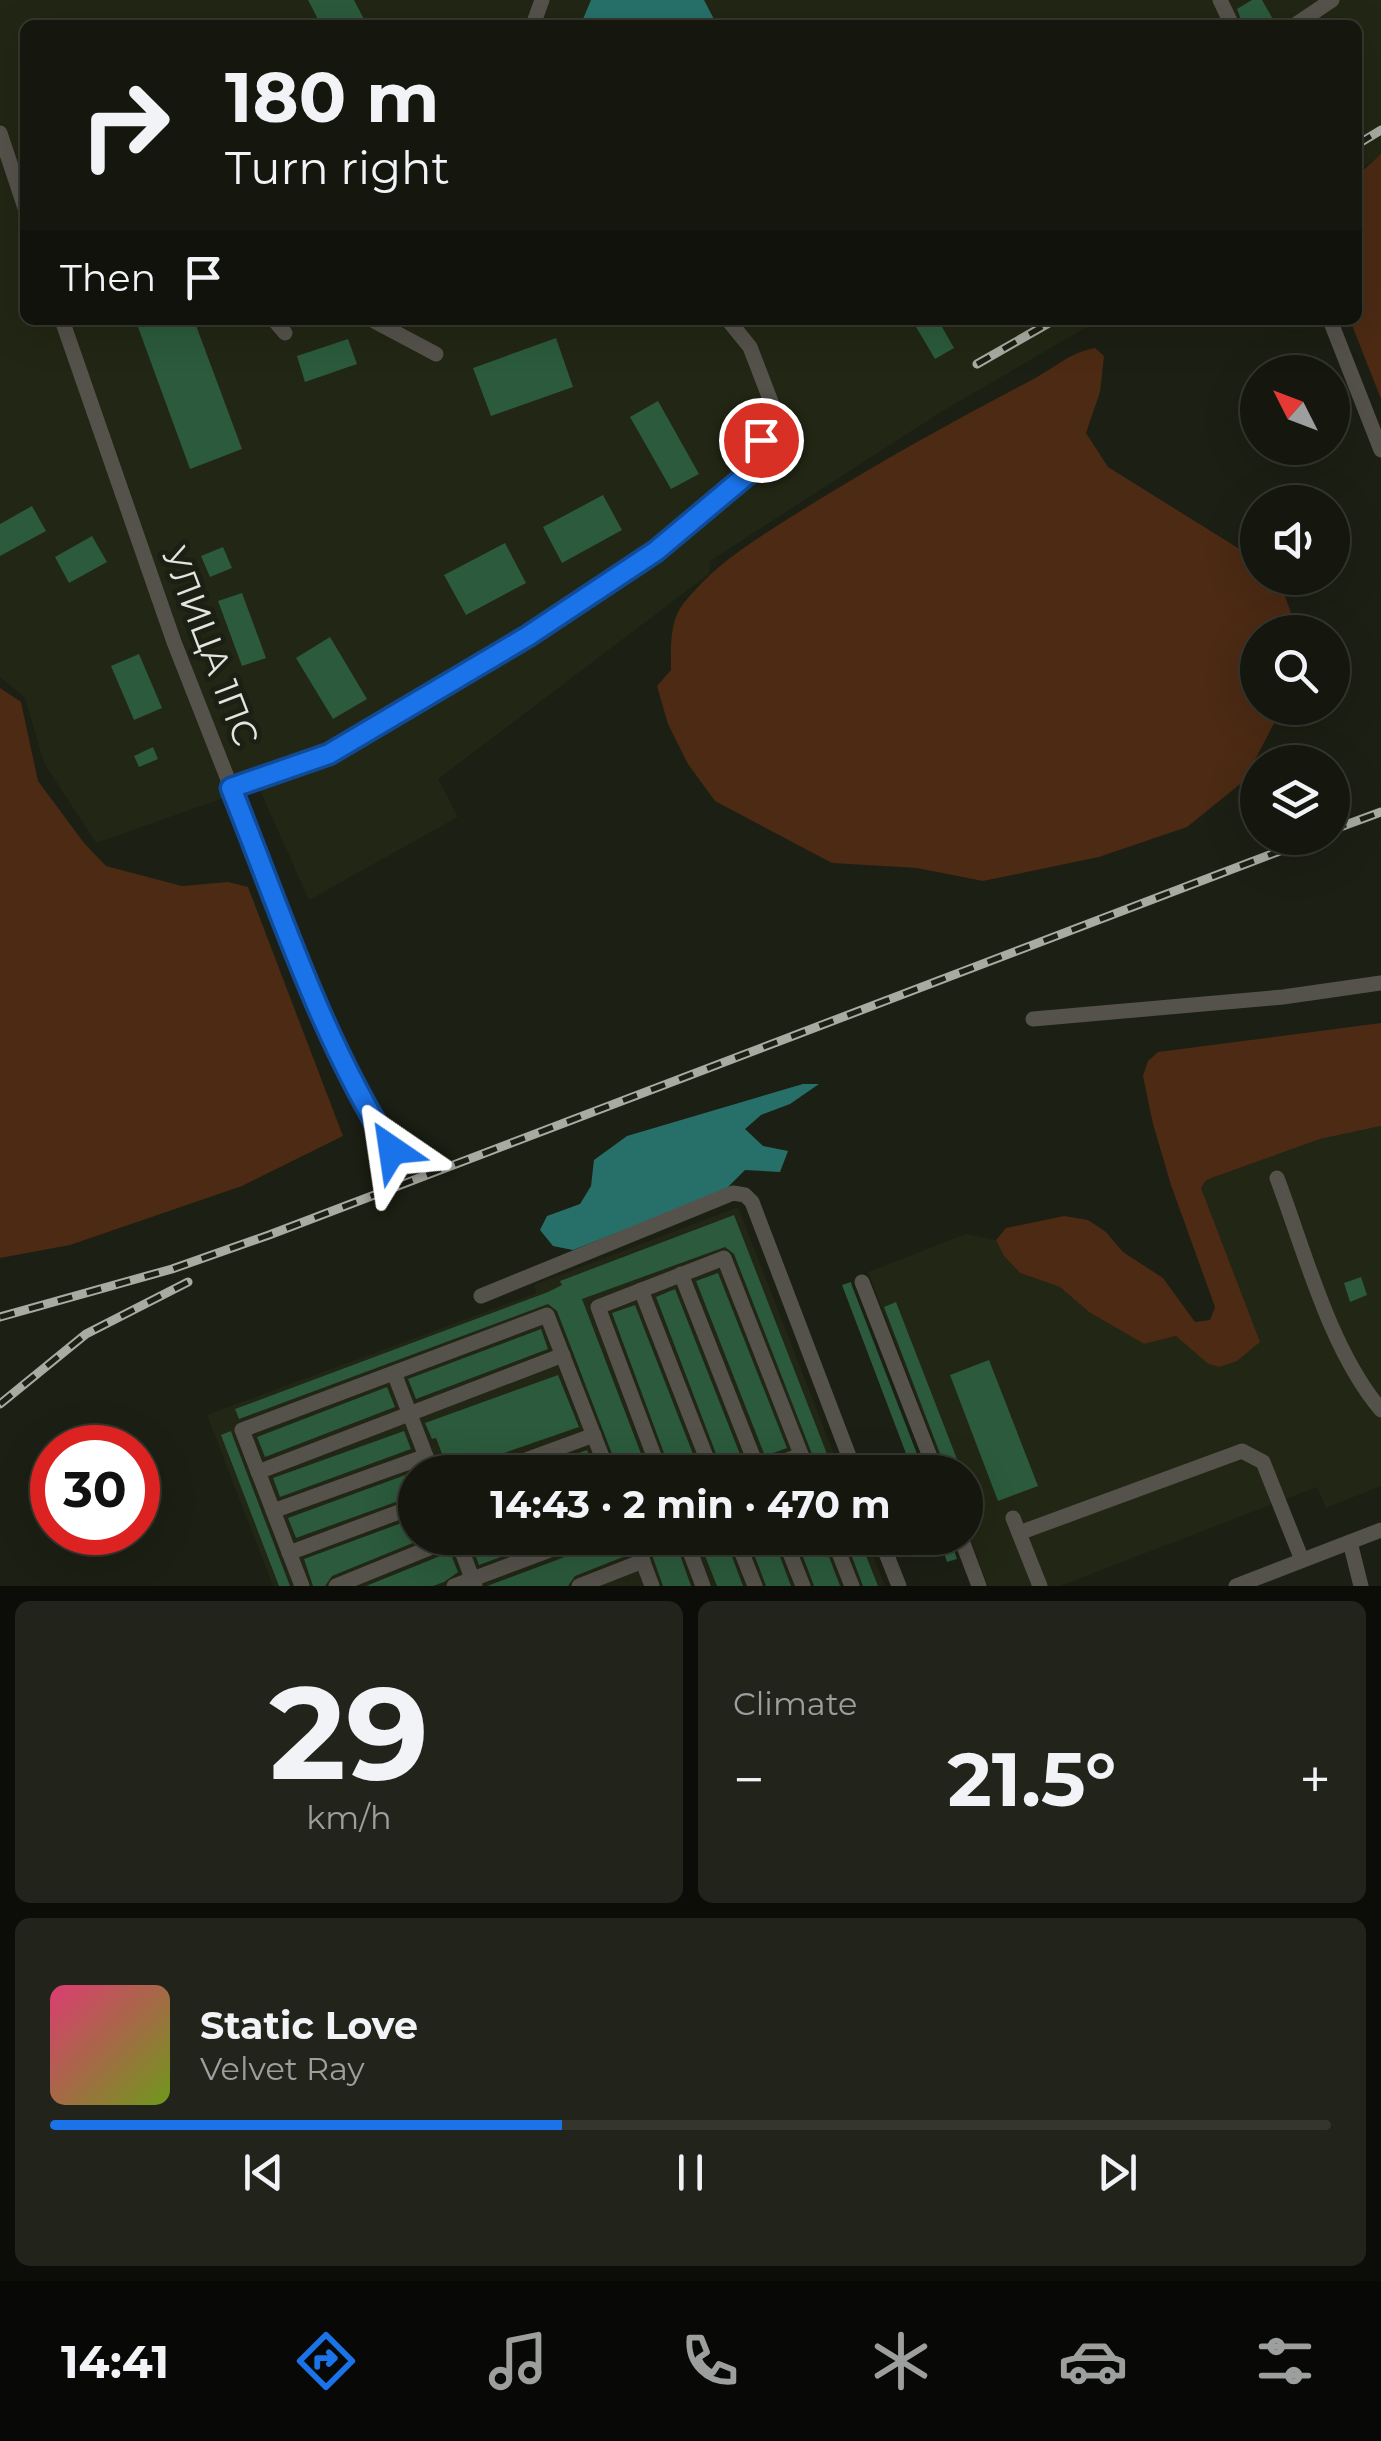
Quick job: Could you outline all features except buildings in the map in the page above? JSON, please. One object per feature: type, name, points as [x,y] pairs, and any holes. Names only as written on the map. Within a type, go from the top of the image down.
[{"type":"street","points":[[1302,20],[1332,0]]},
{"type":"street","points":[[0,132],[20,193]]},
{"type":"street","name":"УЛИЦА 1ПС","points":[[64,325],[174,642],[231,788],[334,1046],[364,1106],[392,1150]]},
{"type":"street","points":[[381,325],[436,354]]},
{"type":"street","points":[[231,788],[329,754],[495,656],[656,551],[749,473],[773,407],[750,347],[732,325]]},
{"type":"street","points":[[1332,325],[1381,450]]},
{"type":"street","points":[[1032,1019],[1284,997],[1381,983]]},
{"type":"street","points":[[1277,1178],[1345,1357],[1381,1410]]},
{"type":"street","points":[[481,1296],[733,1193],[745,1195],[752,1202],[849,1455]]},
{"type":"street","points":[[654,1455],[598,1307],[724,1258],[801,1455]]},
{"type":"street","points":[[681,1274],[750,1455]]},
{"type":"street","points":[[862,1282],[929,1455]]},
{"type":"street","points":[[641,1290],[705,1455]]},
{"type":"street","points":[[302,1586],[242,1430],[548,1315],[602,1455]]},
{"type":"street","points":[[258,1472],[563,1355]]},
{"type":"street","points":[[394,1373],[426,1455]]},
{"type":"street","points":[[539,1455],[594,1435]]},
{"type":"street","points":[[1040,1586],[1016,1525],[1242,1452],[1263,1462],[1302,1560]]},
{"type":"street","points":[[273,1512],[398,1466]]},
{"type":"street","points":[[289,1553],[398,1512]]},
{"type":"street","points":[[1236,1586],[1381,1530]]},
{"type":"street","points":[[1350,1542],[1362,1586]]},
{"type":"street","points":[[336,1586],[413,1555]]},
{"type":"street","points":[[462,1555],[474,1582]]},
{"type":"street","points":[[454,1586],[540,1555]]},
{"type":"street","points":[[641,1555],[652,1586]]},
{"type":"street","points":[[691,1555],[703,1586]]},
{"type":"street","points":[[742,1555],[754,1586]]},
{"type":"street","points":[[791,1555],[803,1586]]},
{"type":"street","points":[[840,1555],[852,1586]]},
{"type":"street","points":[[887,1555],[900,1586]]},
{"type":"street","points":[[967,1555],[979,1586]]},
{"type":"street","points":[[578,1586],[643,1561]]},
{"type":"shaded area","points":[[0,0],[1381,0],[1381,156],[1362,168],[1362,20],[20,20],[20,325],[1090,325],[941,412],[710,561],[709,574],[438,779],[458,817],[309,900],[258,786],[96,843],[44,763],[25,698],[0,677]]},
{"type":"shaded area","points":[[1381,154],[1381,399],[1352,325],[1362,325],[1362,171]]},
{"type":"shaded area","points":[[1095,348],[1104,356],[1100,392],[1086,433],[1108,467],[1240,549],[1240,595],[1284,595],[1292,615],[1240,615],[1240,725],[1273,725],[1263,745],[1240,745],[1240,784],[1187,827],[1099,857],[983,881],[917,868],[832,863],[715,801],[688,764],[668,724],[657,686],[671,670],[673,627],[683,604],[724,563],[802,510]]},
{"type":"shaded area","points":[[0,688],[21,702],[38,781],[106,866],[182,886],[228,882],[248,887],[343,1136],[242,1186],[70,1245],[0,1258]]},
{"type":"shaded area","points":[[1381,1023],[1381,1126],[1320,1139],[1206,1180],[1201,1188],[1260,1342],[1237,1361],[1219,1367],[1207,1363],[1176,1336],[1144,1344],[1089,1312],[1060,1287],[1020,1273],[1004,1256],[996,1240],[1006,1228],[1064,1216],[1088,1220],[1106,1232],[1123,1252],[1163,1278],[1195,1322],[1210,1320],[1215,1307],[1153,1124],[1143,1076],[1148,1061],[1158,1052]]},
{"type":"shaded area","points":[[1381,1126],[1381,1486],[1326,1508],[1317,1487],[1060,1586],[988,1586],[976,1555],[983,1555],[983,1455],[938,1455],[868,1272],[966,1234],[996,1240],[1020,1273],[1060,1287],[1089,1312],[1144,1344],[1176,1336],[1207,1363],[1237,1361],[1201,1188],[1205,1180],[1320,1139]]},
{"type":"shaded area","points":[[738,1207],[834,1455],[398,1455],[398,1555],[873,1555],[885,1586],[273,1586],[207,1415],[536,1293],[534,1285]]},
{"type":"water","points":[[591,0],[704,0],[714,20],[582,20]]},
{"type":"water","points":[[803,1084],[819,1084],[790,1104],[761,1115],[745,1129],[763,1146],[788,1151],[780,1172],[745,1170],[724,1191],[573,1250],[553,1246],[540,1230],[547,1216],[580,1204],[591,1186],[594,1160],[627,1136]]},
{"type":"railway","points":[[1362,142],[1381,130]]},
{"type":"railway","points":[[977,364],[1045,325]]},
{"type":"railway","points":[[1350,823],[1381,812]]},
{"type":"railway","points":[[0,1317],[172,1269],[269,1235],[1269,855]]},
{"type":"railway","points":[[0,1404],[86,1334],[188,1282]]},
{"type":"route","points":[[392,1150],[364,1106],[334,1046],[231,788],[329,754],[528,636],[656,551],[749,473],[761,440]]}]
